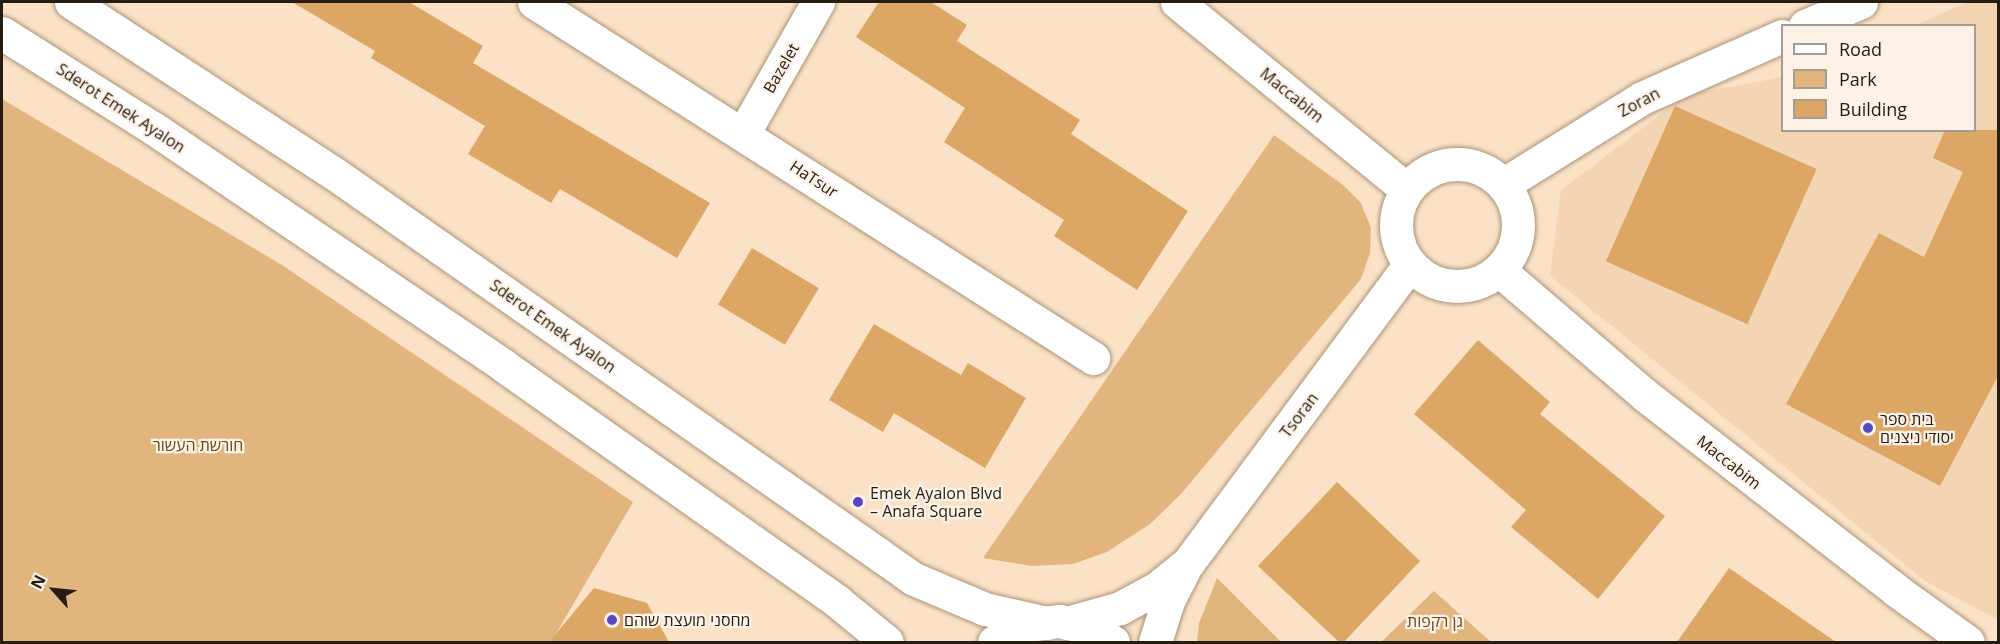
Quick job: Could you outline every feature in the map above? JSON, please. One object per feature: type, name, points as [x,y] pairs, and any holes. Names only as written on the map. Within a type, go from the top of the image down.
[{"type":"street","name":"Sderot Emek Ayalon","points":[[70,2],[187,76],[341,179],[914,579],[985,609],[1093,629],[1113,642]]},
{"type":"street","name":"HaTsur","points":[[534,2],[1093,358]]},
{"type":"street","name":"Bazelet","points":[[743,134],[818,2]]},
{"type":"street","name":"Maccabim","points":[[1178,2],[1406,189]]},
{"type":"street","points":[[1810,24],[1861,2]]},
{"type":"street","name":"Sderot Emek Ayalon","points":[[2,33],[153,128],[504,366],[838,603],[886,642]]},
{"type":"street","name":"Zoran","points":[[1504,184],[1642,98],[1781,36]]},
{"type":"street","points":[[1465,163],[1486,170],[1504,184],[1517,209],[1519,231],[1513,250],[1499,270],[1487,279],[1467,286],[1445,286],[1425,279],[1409,266],[1400,249],[1395,229],[1397,208],[1406,189],[1424,172],[1444,164],[1465,163]]},
{"type":"street","name":"Tsoran","points":[[1155,642],[1168,601],[1188,563],[1409,266]]},
{"type":"street","name":"Maccabim","points":[[1499,270],[1646,396],[1878,577],[1968,642]]},
{"type":"street","name":"Tsoran","points":[[994,642],[1027,625],[1057,623],[1120,608],[1157,588],[1188,563]]},
{"type":"shaded area","name":"בית ספר יסודי ניצנים","points":[[1968,2],[1998,2],[1998,620],[1925,581],[1550,276],[1561,190],[1686,95],[1781,77],[1781,132],[1976,132],[1976,24],[1918,24]]},
{"type":"green space","name":"חורשת העשור","points":[[2,99],[282,265],[633,502],[554,637],[555,642],[2,642]]},
{"type":"green space","points":[[1274,135],[1343,185],[1361,203],[1371,228],[1370,253],[1361,279],[1181,494],[1150,524],[1107,552],[1073,564],[1032,566],[983,558]]},
{"type":"green space","points":[[1217,578],[1281,642],[1197,642],[1199,623]]},
{"type":"green space","name":"גן רקפות","points":[[1434,591],[1491,642],[1381,642]]},
{"type":"building","points":[[292,2],[409,2],[483,46],[473,63],[710,203],[677,258],[560,189],[551,203],[468,154],[485,126],[371,58],[375,51]]},
{"type":"building","points":[[879,2],[931,2],[967,25],[957,41],[1080,120],[1071,134],[1188,211],[1137,290],[1054,236],[1064,220],[944,142],[965,108],[856,37]]},
{"type":"building","points":[[1675,106],[1817,169],[1747,324],[1606,261]]},
{"type":"building","points":[[1998,130],[1998,376],[1940,486],[1786,404],[1879,233],[1924,257],[1963,172],[1933,158],[1944,132]]},
{"type":"building","points":[[752,248],[819,288],[785,345],[718,305]]},
{"type":"building","points":[[874,324],[961,375],[968,363],[1026,398],[985,468],[894,413],[883,432],[829,400]]},
{"type":"building","points":[[1478,340],[1550,402],[1540,414],[1665,516],[1598,599],[1511,527],[1526,510],[1414,414]]},
{"type":"building","points":[[1337,482],[1420,561],[1344,642],[1339,642],[1258,566]]},
{"type":"building","points":[[1729,568],[1836,642],[1677,642]]},
{"type":"building","name":"מחסני מועצת שוהם","points":[[594,588],[647,603],[669,642],[549,642]]},
{"type":"place","name":"בית ספר יסודי ניצנים","points":[[1868,428]]},
{"type":"place","name":"Emek Ayalon Blvd – Anafa Square","points":[[858,502]]},
{"type":"place","name":"מחסני מועצת שוהם","points":[[612,620]]}]
